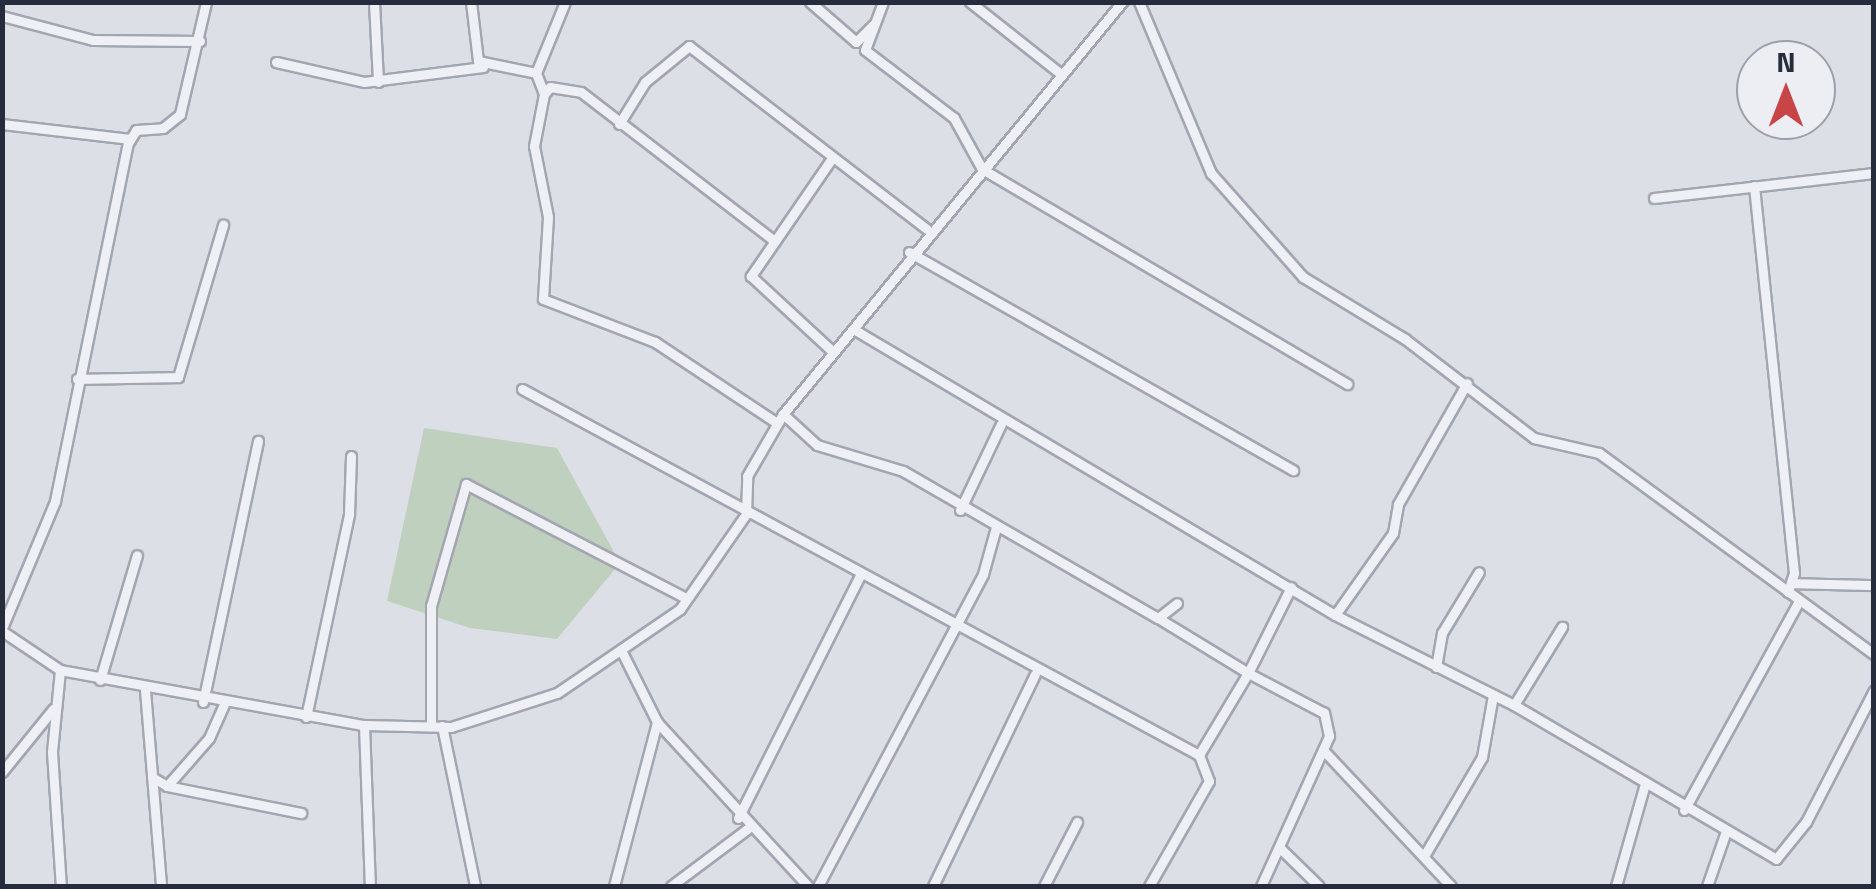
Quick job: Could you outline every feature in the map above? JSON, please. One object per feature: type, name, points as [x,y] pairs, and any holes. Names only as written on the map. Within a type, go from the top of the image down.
[{"type":"street","points":[[2,124],[130,140],[180,114],[206,2]]},
{"type":"street","points":[[374,2],[378,82]]},
{"type":"street","points":[[471,2],[472,47],[483,67]]},
{"type":"street","points":[[544,94],[536,72],[565,2]]},
{"type":"street","points":[[810,2],[856,42],[884,4]]},
{"type":"street","points":[[970,2],[1061,74]]},
{"type":"street","points":[[130,140],[77,380],[55,502],[2,629],[60,670],[100,680],[203,702],[364,726],[437,726],[521,709],[622,652],[686,598],[746,514],[747,476],[780,418],[855,330],[926,229],[982,169],[1122,2]]},
{"type":"street","points":[[1139,2],[1200,154],[1271,248],[1344,308],[1467,384],[1534,438],[1599,453],[1789,587],[1799,601],[1874,654]]},
{"type":"street","points":[[884,4],[865,50],[954,118],[982,169],[1347,384]]},
{"type":"street","points":[[2,16],[92,40],[200,41]]},
{"type":"street","points":[[619,124],[645,82],[689,46],[830,161],[926,229]]},
{"type":"street","points":[[276,62],[378,82],[483,67],[536,72]]},
{"type":"street","points":[[772,239],[581,92],[550,86],[544,94],[534,146],[548,216],[548,307],[656,342],[817,445],[902,471],[960,510],[1324,713],[1325,752],[1261,886]]},
{"type":"street","points":[[830,161],[752,266],[754,284],[833,352]]},
{"type":"street","points":[[1654,198],[1874,173]]},
{"type":"street","points":[[1754,186],[1789,587]]},
{"type":"street","points":[[77,380],[178,377],[223,224]]},
{"type":"street","points":[[909,252],[1294,470]]},
{"type":"street","points":[[855,330],[996,412],[1001,424],[1336,614],[1514,705],[1644,788],[1768,859],[1788,851],[1874,690]]},
{"type":"street","points":[[1336,614],[1393,533],[1398,504],[1467,384]]},
{"type":"street","points":[[522,389],[746,514],[861,573],[1034,674],[1199,755],[1209,781],[1149,886]]},
{"type":"street","points":[[960,510],[1001,424]]},
{"type":"street","points":[[203,702],[258,441]]},
{"type":"street","points":[[306,717],[348,514],[351,456]]},
{"type":"street","points":[[475,886],[437,726],[431,606],[466,484],[686,598]]},
{"type":"street","points":[[818,886],[951,625],[983,574],[996,527]]},
{"type":"street","points":[[100,680],[137,555]]},
{"type":"street","points":[[1436,667],[1442,633],[1479,572]]},
{"type":"street","points":[[738,818],[861,573]]},
{"type":"street","points":[[1789,587],[1874,585]]},
{"type":"street","points":[[1199,755],[1248,673],[1292,586]]},
{"type":"street","points":[[1684,810],[1799,601]]},
{"type":"street","points":[[1158,618],[1176,603]]},
{"type":"street","points":[[1514,705],[1562,627]]},
{"type":"street","points":[[622,652],[657,722],[738,818],[808,886]]},
{"type":"street","points":[[60,670],[53,708],[61,886]]},
{"type":"street","points":[[933,886],[1034,674]]},
{"type":"street","points":[[145,690],[161,886]]},
{"type":"street","points":[[1424,856],[1482,757],[1493,695]]},
{"type":"street","points":[[167,786],[209,738],[224,704]]},
{"type":"street","points":[[2,772],[53,708]]},
{"type":"street","points":[[614,886],[657,722]]},
{"type":"street","points":[[364,726],[370,886]]},
{"type":"street","points":[[1325,752],[1451,886]]},
{"type":"street","points":[[152,777],[167,786],[302,812]]},
{"type":"street","points":[[1616,886],[1644,788]]},
{"type":"street","points":[[1047,885],[1077,822]]},
{"type":"street","points":[[1710,825],[1718,854]]},
{"type":"street","points":[[671,886],[750,827]]},
{"type":"street","points":[[1706,886],[1725,834]]},
{"type":"street","points":[[1718,854],[1744,845]]},
{"type":"street","points":[[1280,848],[1319,886]]},
{"type":"green space","points":[[424,428],[557,448],[620,563],[557,639],[470,628],[387,601]]}]
